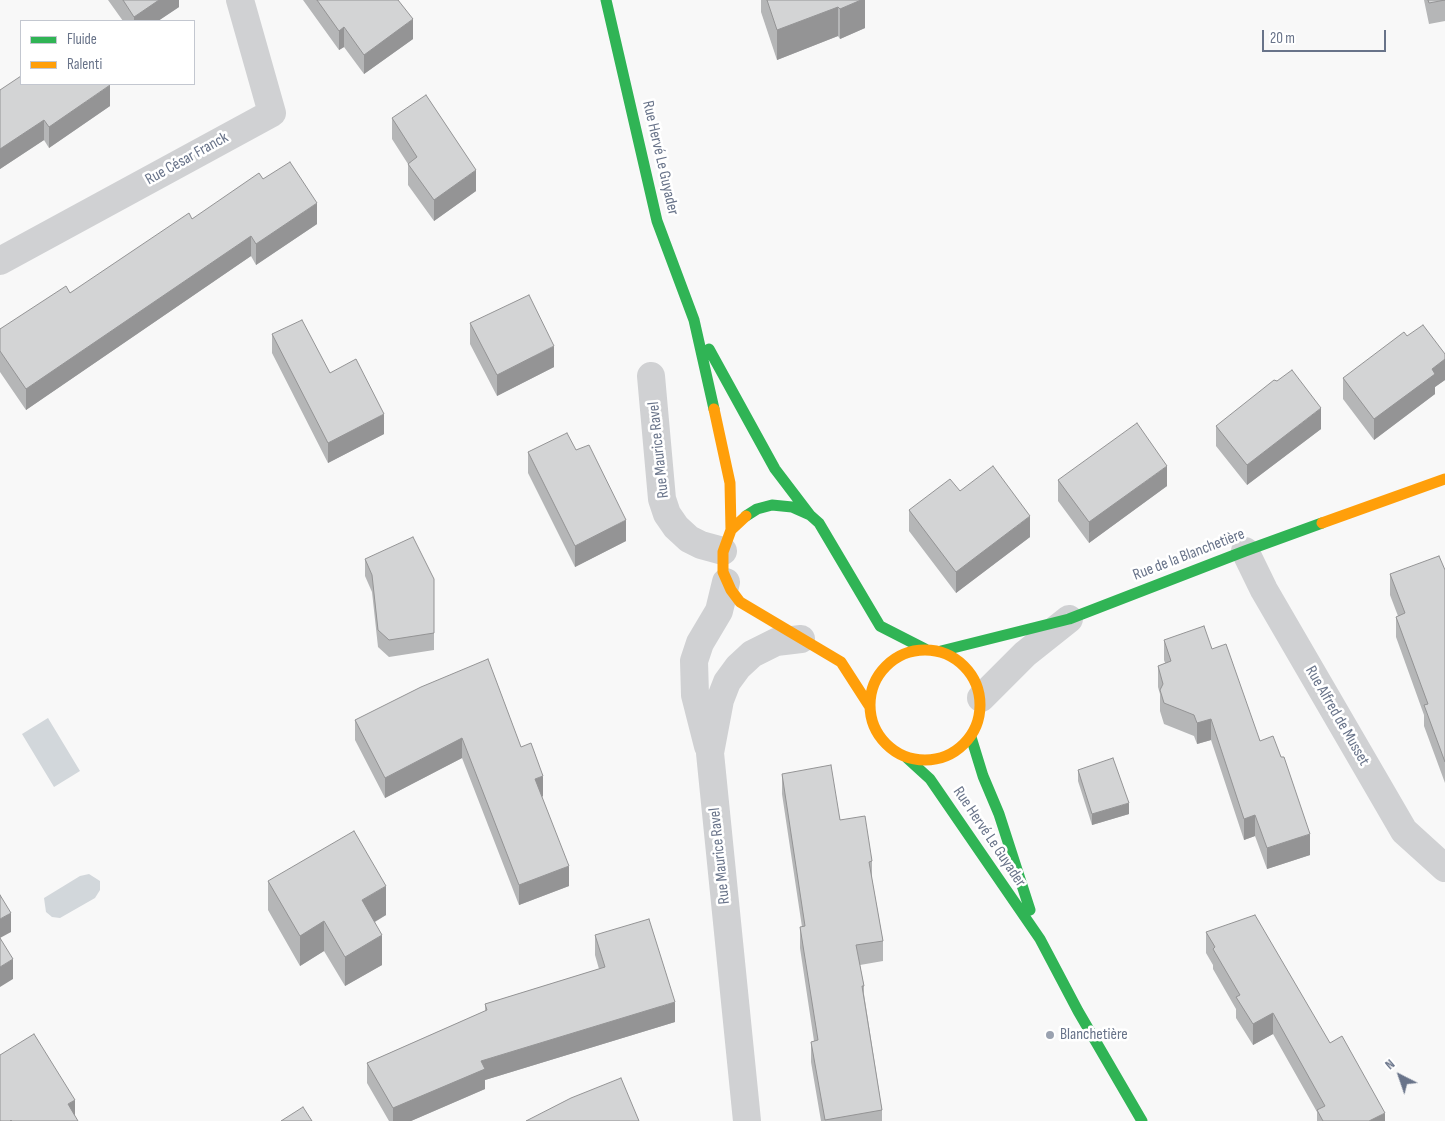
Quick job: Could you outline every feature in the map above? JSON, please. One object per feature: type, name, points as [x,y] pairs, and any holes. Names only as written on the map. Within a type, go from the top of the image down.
[{"type":"street","name":"Rue César Franck","points":[[0,261],[272,112],[240,0]]},
{"type":"street","name":"Rue Hervé Le Guyader","points":[[606,0],[657,221],[694,320],[775,469],[819,523],[880,626],[925,649]]},
{"type":"street","name":"Rue Hervé Le Guyader","points":[[694,320],[730,483],[727,541],[722,562],[726,582],[740,602],[841,662],[870,707]]},
{"type":"street","name":"Rue Maurice Ravel","points":[[651,376],[662,499],[667,514],[676,527],[690,540],[701,545],[727,541]]},
{"type":"street","name":"Rue de la Blanchetière","points":[[941,651],[1069,619],[1245,551],[1445,479]]},
{"type":"street","points":[[727,541],[742,518],[757,509],[772,505],[792,507],[810,514]]},
{"type":"street","name":"Rue Alfred de Musset","points":[[1245,551],[1264,590],[1404,831],[1445,868]]},
{"type":"street","points":[[710,753],[695,695],[694,661],[700,643],[719,611],[726,582]]},
{"type":"street","points":[[981,698],[1025,654],[1069,619]]},
{"type":"street","name":"Rue Maurice Ravel","points":[[747,1121],[710,753],[720,700],[727,682],[738,667],[752,654],[776,642],[801,639]]},
{"type":"street","points":[[925,649],[941,651],[960,661],[974,678],[981,698],[979,718],[971,737],[955,751],[936,760],[907,758],[892,750],[880,738],[872,723],[870,707],[872,689],[880,673],[892,660],[908,652],[925,649]]},
{"type":"street","name":"Rue Hervé Le Guyader","points":[[971,737],[983,776],[999,814],[1040,939]]},
{"type":"street","name":"Rue Hervé Le Guyader","points":[[907,758],[930,779],[1040,939],[1078,1011],[1142,1121]]},
{"type":"shaded area","points":[[48,718],[80,771],[54,787],[22,734]]},
{"type":"shaded area","points":[[89,874],[100,881],[100,890],[95,898],[60,918],[52,917],[46,912],[44,898],[80,876]]},
{"type":"building","points":[[123,0],[159,0],[134,17]]},
{"type":"building","points":[[317,0],[398,0],[413,19],[364,55],[344,27],[339,31]]},
{"type":"building","points":[[767,0],[861,0],[777,30]]},
{"type":"building","points":[[1428,0],[1445,0],[1429,3]]},
{"type":"building","points":[[20,77],[20,85],[110,85],[49,127],[44,120],[0,149],[0,90]]},
{"type":"building","points":[[426,95],[476,170],[434,200],[408,164],[417,157],[392,118]]},
{"type":"building","points":[[290,162],[317,203],[256,244],[251,236],[26,389],[0,351],[0,329],[66,286],[70,293],[189,213],[192,219],[259,173],[263,179]]},
{"type":"building","points":[[529,295],[554,346],[497,375],[470,323]]},
{"type":"building","points":[[302,320],[330,373],[356,359],[384,414],[328,443],[272,334]]},
{"type":"building","points":[[1423,325],[1445,354],[1445,359],[1432,369],[1435,374],[1374,419],[1343,378],[1404,332],[1407,336]]},
{"type":"building","points":[[1292,370],[1321,408],[1247,465],[1216,426],[1274,380],[1277,381]]},
{"type":"building","points":[[1137,423],[1167,466],[1089,522],[1058,480]]},
{"type":"building","points":[[567,433],[576,450],[589,445],[626,520],[575,546],[528,452]]},
{"type":"building","points":[[993,466],[1030,516],[956,572],[909,510],[950,479],[960,491]]},
{"type":"building","points":[[413,537],[434,579],[434,633],[389,640],[378,630],[372,575],[365,559]]},
{"type":"building","points":[[1439,556],[1445,570],[1445,762],[1424,705],[1428,704],[1396,617],[1405,613],[1390,574]]},
{"type":"building","points":[[1204,626],[1212,649],[1226,644],[1260,741],[1273,736],[1281,757],[1284,757],[1310,834],[1267,848],[1255,815],[1244,819],[1211,719],[1197,723],[1194,715],[1164,703],[1160,690],[1163,684],[1158,666],[1171,661],[1164,640]]},
{"type":"building","points":[[488,659],[521,747],[531,743],[543,776],[535,779],[569,866],[519,885],[462,738],[385,778],[355,720],[421,687]]},
{"type":"building","points":[[1113,758],[1129,803],[1092,814],[1078,770]]},
{"type":"building","points":[[831,765],[840,820],[865,816],[872,861],[869,862],[883,941],[856,945],[864,986],[862,986],[882,1110],[825,1120],[811,1042],[818,1040],[800,927],[805,926],[782,774]]},
{"type":"building","points":[[354,831],[386,886],[362,900],[382,935],[345,957],[324,921],[300,936],[268,881]]},
{"type":"building","points":[[0,895],[11,913],[0,919]]},
{"type":"building","points":[[1255,915],[1330,1043],[1342,1036],[1385,1113],[1369,1121],[1323,1121],[1317,1110],[1325,1106],[1273,1013],[1253,1024],[1236,997],[1240,995],[1213,949],[1215,947],[1206,932]]},
{"type":"building","points":[[649,919],[675,1002],[481,1061],[485,1069],[393,1108],[367,1063],[487,1010],[485,1004],[605,967],[595,935]]},
{"type":"building","points":[[0,938],[13,959],[0,967]]},
{"type":"building","points":[[34,1034],[75,1100],[68,1104],[78,1121],[0,1121],[0,1055]]},
{"type":"building","points":[[621,1078],[639,1121],[526,1121],[571,1098]]},
{"type":"building","points":[[303,1107],[312,1121],[281,1121]]},
{"type":"traffic: fast","points":[[606,0],[657,221],[694,320],[714,409]]},
{"type":"traffic: fast","points":[[709,349],[775,469],[810,515]]},
{"type":"traffic: fast","points":[[746,516],[757,509],[772,505],[792,507],[810,515],[819,523],[880,626],[925,649]]},
{"type":"traffic: fast","points":[[941,651],[1069,619],[1322,523]]},
{"type":"traffic: fast","points":[[971,737],[983,776],[999,814],[1030,910]]},
{"type":"traffic: fast","points":[[907,758],[930,779],[1040,939],[1078,1011],[1142,1121]]},
{"type":"traffic: slow","points":[[714,409],[730,483],[731,530]]},
{"type":"traffic: slow","points":[[1322,523],[1445,479]]},
{"type":"traffic: slow","points":[[746,516],[731,530],[723,552],[723,572],[731,590],[740,602],[841,662],[870,707]]},
{"type":"traffic: slow","points":[[925,650],[946,654],[964,666],[976,684],[980,705],[976,726],[964,744],[946,756],[925,760],[904,756],[886,744],[874,726],[870,705],[874,684],[886,666],[904,654],[925,650]]},
{"type":"place","name":"Blanchetière","points":[[1050,1035]]}]
